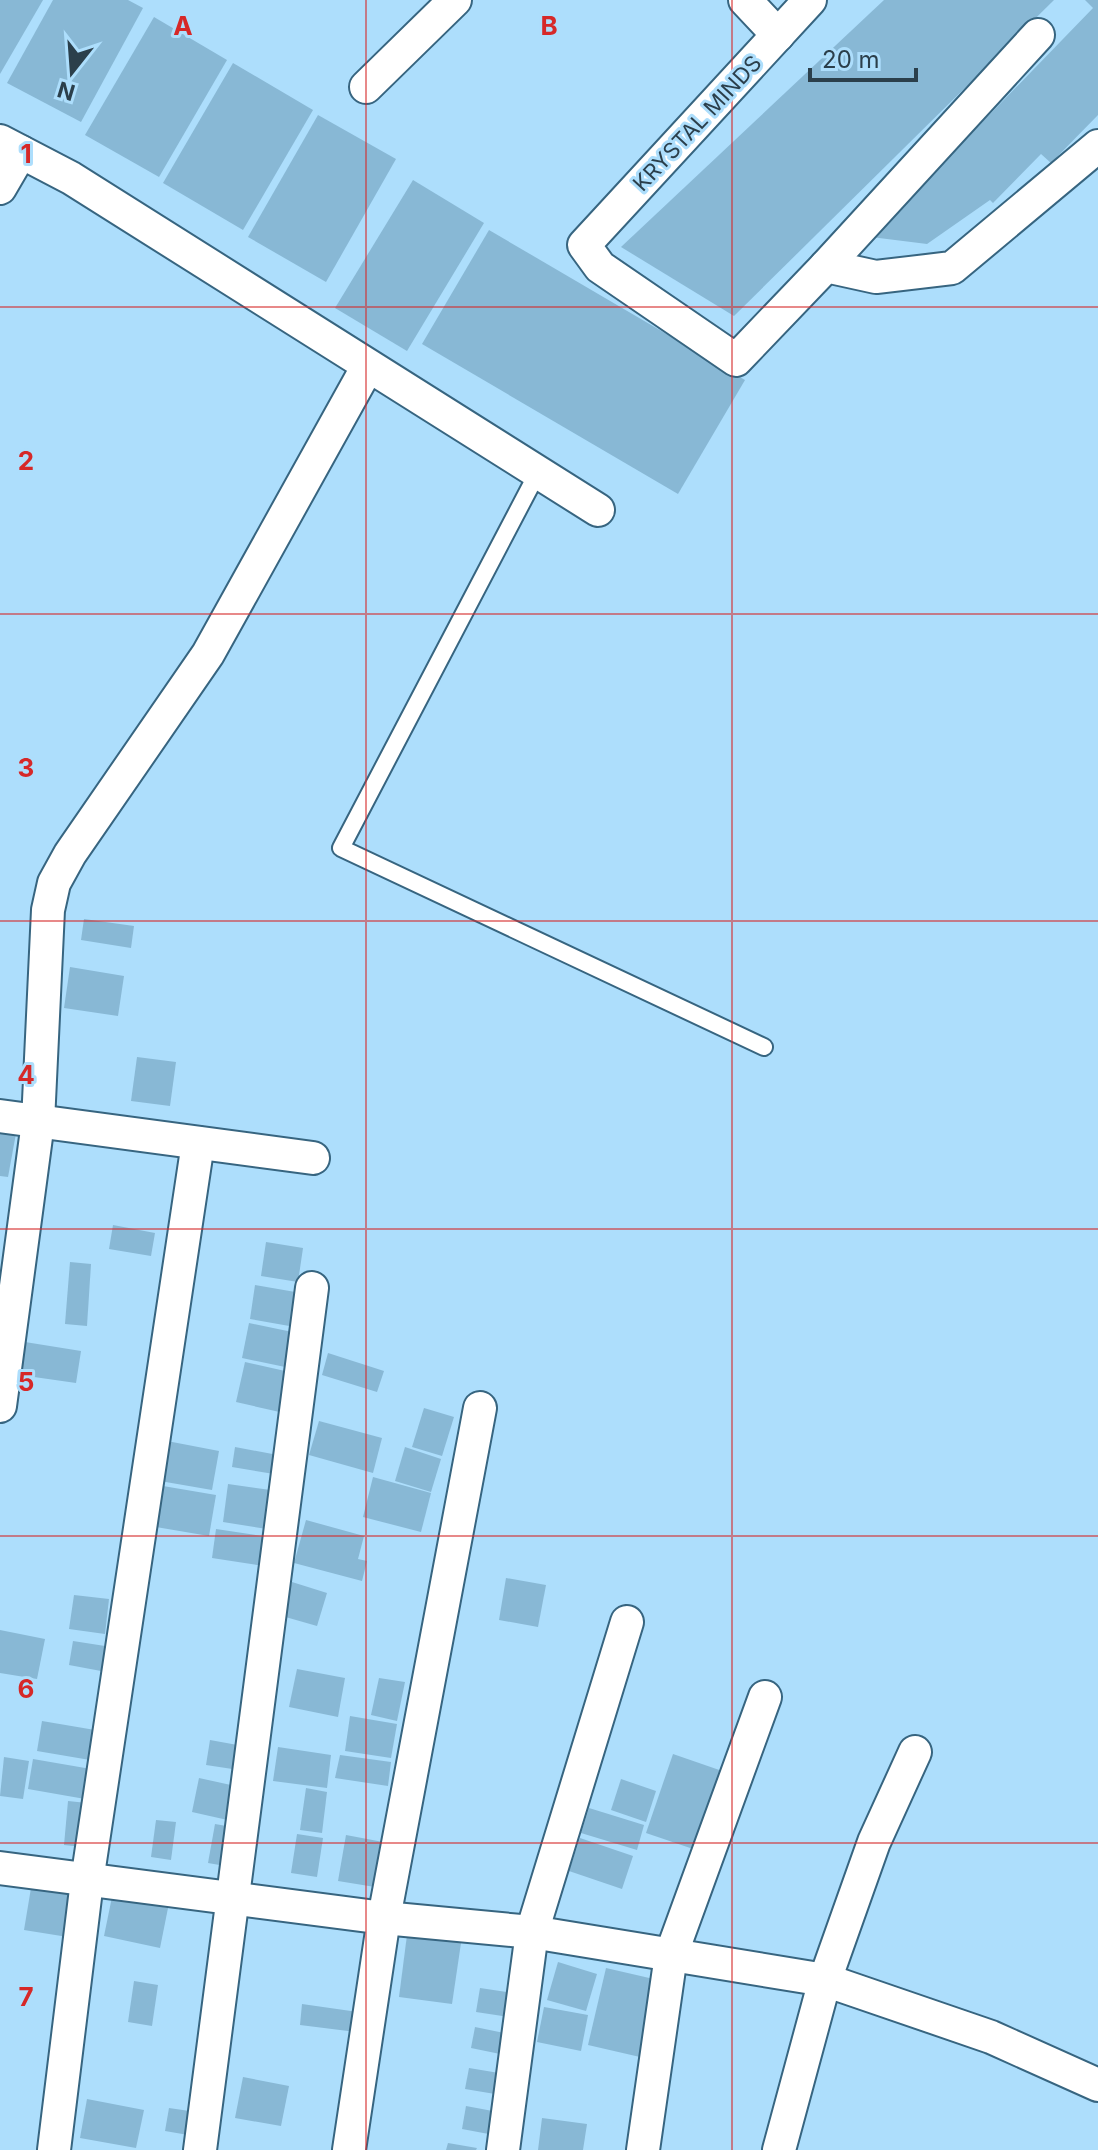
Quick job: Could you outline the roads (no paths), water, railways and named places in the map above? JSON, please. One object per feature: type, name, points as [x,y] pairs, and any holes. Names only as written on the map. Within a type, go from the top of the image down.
[{"type":"street","points":[[366,87],[455,0]]},
{"type":"street","points":[[745,0],[778,35]]},
{"type":"street","name":"KRYSTAL MINDS","points":[[810,0],[584,245],[600,267],[736,360],[826,266]]},
{"type":"street","points":[[826,266],[1038,35]]},
{"type":"street","points":[[0,188],[10,146],[71,178],[598,510]]},
{"type":"street","points":[[826,266],[876,277],[952,268],[1098,146]]},
{"type":"street","points":[[0,1406],[38,1122],[48,910],[54,883],[70,854],[208,654],[368,366]]},
{"type":"street","points":[[0,1116],[313,1158]]},
{"type":"street","points":[[54,2150],[87,1881],[198,1143]]},
{"type":"street","points":[[200,2150],[312,1288]]},
{"type":"street","points":[[349,2150],[384,1918],[480,1408]]},
{"type":"street","points":[[503,2150],[532,1932],[627,1622]]},
{"type":"street","points":[[643,2150],[671,1955],[765,1697]]},
{"type":"street","points":[[779,2150],[825,1980],[874,1842],[915,1752]]},
{"type":"street","points":[[0,1868],[384,1918],[532,1932],[825,1980],[991,2037],[1098,2085]]},
{"type":"lane","points":[[538,472],[341,848],[764,1047]]}]
